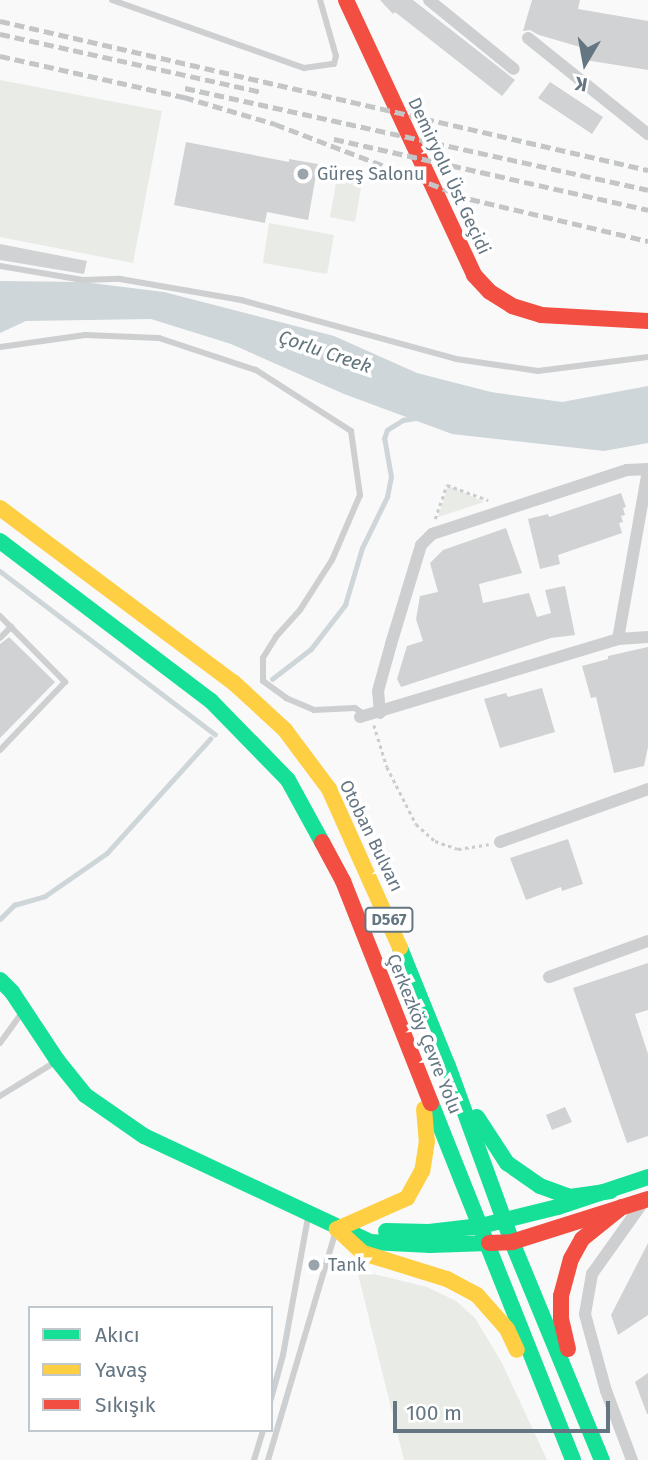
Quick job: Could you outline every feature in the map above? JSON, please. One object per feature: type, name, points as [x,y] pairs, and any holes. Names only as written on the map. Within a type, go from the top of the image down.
[{"type":"main road","name":"Demiryolu Üst Geçidi","points":[[346,0],[465,258],[474,275],[490,292],[512,306],[528,312],[648,320]]},
{"type":"main road","name":"Otoban Bulvarı","points":[[0,508],[233,682],[285,730],[329,789],[385,911],[448,1066],[512,1242],[602,1460]]},
{"type":"main road","name":"Çerkezköy Çevre Yolu","points":[[0,541],[211,701],[288,780],[343,881],[420,1081],[481,1226]]},
{"type":"main road","points":[[0,980],[85,1095],[144,1136],[309,1216],[370,1242],[430,1245],[512,1242],[646,1200]]},
{"type":"main road","points":[[448,1066],[487,1135],[507,1163],[540,1186],[570,1197],[611,1191]]},
{"type":"main road","points":[[337,1229],[407,1198],[422,1171],[427,1141],[420,1081]]},
{"type":"main road","points":[[337,1229],[429,1232],[481,1226],[611,1191],[648,1177]]},
{"type":"main road","points":[[588,1423],[561,1319],[561,1296],[571,1259],[582,1239],[622,1207]]},
{"type":"main road","name":"D567","points":[[481,1226],[572,1460]]},
{"type":"main road","points":[[337,1229],[363,1253],[447,1279],[477,1295],[507,1329],[572,1460]]},
{"type":"street","points":[[429,0],[514,69]]},
{"type":"street","points":[[527,38],[648,134]]},
{"type":"street","points":[[370,715],[421,545],[432,534],[627,470],[648,470],[618,639]]},
{"type":"street","points":[[370,715],[618,639],[648,637]]},
{"type":"street","points":[[500,842],[648,789]]},
{"type":"street","points":[[549,977],[648,942]]},
{"type":"street","points":[[632,1460],[606,1391],[585,1314],[592,1274],[646,1200]]},
{"type":"lane","points":[[112,0],[304,68],[334,64],[336,56],[320,0]]},
{"type":"lane","points":[[0,266],[83,280],[120,279],[241,300],[456,359],[538,371],[648,357]]},
{"type":"lane","points":[[0,347],[85,334],[159,338],[256,370],[351,431],[359,495],[331,560],[300,610],[276,637],[263,658],[263,681],[286,698],[314,710],[355,708],[370,715]]},
{"type":"lane","points":[[0,616],[65,682],[0,750]]},
{"type":"lane","points":[[0,638],[10,627]]},
{"type":"lane","points":[[0,1043],[24,1010]]},
{"type":"lane","points":[[0,1096],[57,1060]]},
{"type":"lane","points":[[274,1381],[309,1216]]},
{"type":"lane","points":[[268,1460],[337,1229]]},
{"type":"lane","points":[[254,1460],[262,1432]]},
{"type":"path","points":[[434,520],[447,485],[451,484],[491,502]]},
{"type":"path","points":[[370,715],[387,767],[416,824],[435,841],[458,849],[500,842]]},
{"type":"shaded area","points":[[0,80],[162,111],[133,263],[0,237]]},
{"type":"shaded area","points":[[338,172],[363,177],[355,222],[330,217]]},
{"type":"shaded area","points":[[269,223],[334,235],[327,274],[263,263]]},
{"type":"shaded area","points":[[448,486],[452,487],[484,502],[438,517]]},
{"type":"shaded area","points":[[357,1270],[427,1287],[456,1301],[475,1318],[502,1363],[547,1460],[404,1460]]},
{"type":"water","name":"Çorlu Creek","points":[[0,281],[83,282],[164,292],[334,336],[417,373],[491,392],[562,402],[648,386],[648,443],[604,451],[452,434],[344,394],[231,344],[151,319],[26,321],[0,333]]},
{"type":"building","points":[[380,0],[413,0],[515,80],[502,96],[395,12],[393,14]]},
{"type":"building","points":[[532,0],[580,0],[578,9],[648,21],[648,70],[585,60],[587,49],[530,30],[523,31]]},
{"type":"building","points":[[550,82],[603,117],[592,134],[538,98]]},
{"type":"building","points":[[186,142],[289,162],[289,159],[318,164],[308,220],[267,212],[265,223],[174,205]]},
{"type":"building","points":[[0,244],[87,261],[84,274],[0,260]]},
{"type":"building","points":[[621,493],[626,507],[623,508],[625,515],[621,516],[623,522],[619,523],[622,533],[558,555],[560,564],[540,569],[528,519],[548,514],[549,517]]},
{"type":"building","points":[[506,528],[522,573],[479,584],[483,603],[529,593],[537,617],[551,613],[545,590],[565,586],[575,635],[551,638],[401,687],[397,679],[407,646],[423,641],[416,619],[420,596],[438,592],[430,563],[443,550]]},
{"type":"building","points":[[9,637],[55,682],[0,738],[0,644]]},
{"type":"building","points":[[648,647],[648,747],[644,766],[614,773],[596,697],[591,698],[582,666],[608,659],[608,656]]},
{"type":"building","points":[[542,688],[555,732],[500,748],[484,699],[506,693],[508,697]]},
{"type":"building","points":[[568,839],[583,884],[562,891],[561,887],[526,900],[510,858]]},
{"type":"building","points":[[648,963],[648,1010],[635,1014],[648,1054],[648,1136],[627,1143],[573,988]]},
{"type":"building","points":[[565,1107],[572,1122],[552,1130],[546,1115]]},
{"type":"building","points":[[648,1243],[648,1315],[618,1335],[611,1315]]},
{"type":"building","points":[[648,1373],[648,1414],[647,1414],[635,1382]]},
{"type":"waterway","points":[[272,679],[311,649],[345,605],[362,548],[387,497],[391,477],[384,439],[387,430],[403,420],[415,418]]},
{"type":"waterway","points":[[0,571],[215,734]]},
{"type":"waterway","points":[[0,919],[14,905],[45,896],[107,853],[210,739]]},
{"type":"railway","points":[[0,21],[648,170]]},
{"type":"railway","points":[[0,34],[262,92]]},
{"type":"railway","points":[[0,56],[184,97],[275,124],[470,199],[648,241]]},
{"type":"railway","points":[[185,88],[648,190]]},
{"type":"railway","points":[[334,139],[648,210]]},
{"type":"traffic: fast","points":[[0,541],[211,701],[288,780],[322,842]]},
{"type":"traffic: fast","points":[[400,948],[448,1066],[512,1242],[602,1460]]},
{"type":"traffic: fast","points":[[0,980],[12,992],[57,1060],[85,1095],[144,1136],[370,1242],[430,1245],[489,1243]]},
{"type":"traffic: fast","points":[[431,1103],[573,1460]]},
{"type":"traffic: fast","points":[[477,1117],[507,1163],[540,1186],[570,1197],[611,1191]]},
{"type":"traffic: fast","points":[[386,1231],[429,1232],[481,1226],[558,1207],[648,1177]]},
{"type":"traffic: slow","points":[[0,508],[233,682],[285,730],[329,789],[400,948]]},
{"type":"traffic: slow","points":[[424,1109],[427,1141],[422,1171],[407,1198],[337,1229],[363,1253],[447,1279],[477,1295],[507,1329],[517,1350]]},
{"type":"traffic: jam","points":[[346,0],[474,275],[490,292],[512,306],[541,315],[648,321]]},
{"type":"traffic: jam","points":[[322,842],[343,881],[431,1103]]},
{"type":"traffic: jam","points":[[489,1243],[512,1242],[648,1199]]},
{"type":"traffic: jam","points":[[568,1349],[561,1319],[561,1296],[571,1259],[582,1239],[622,1207]]},
{"type":"place","name":"Güreş Salonu","points":[[303,174]]},
{"type":"place","name":"Tank","points":[[314,1265]]}]
